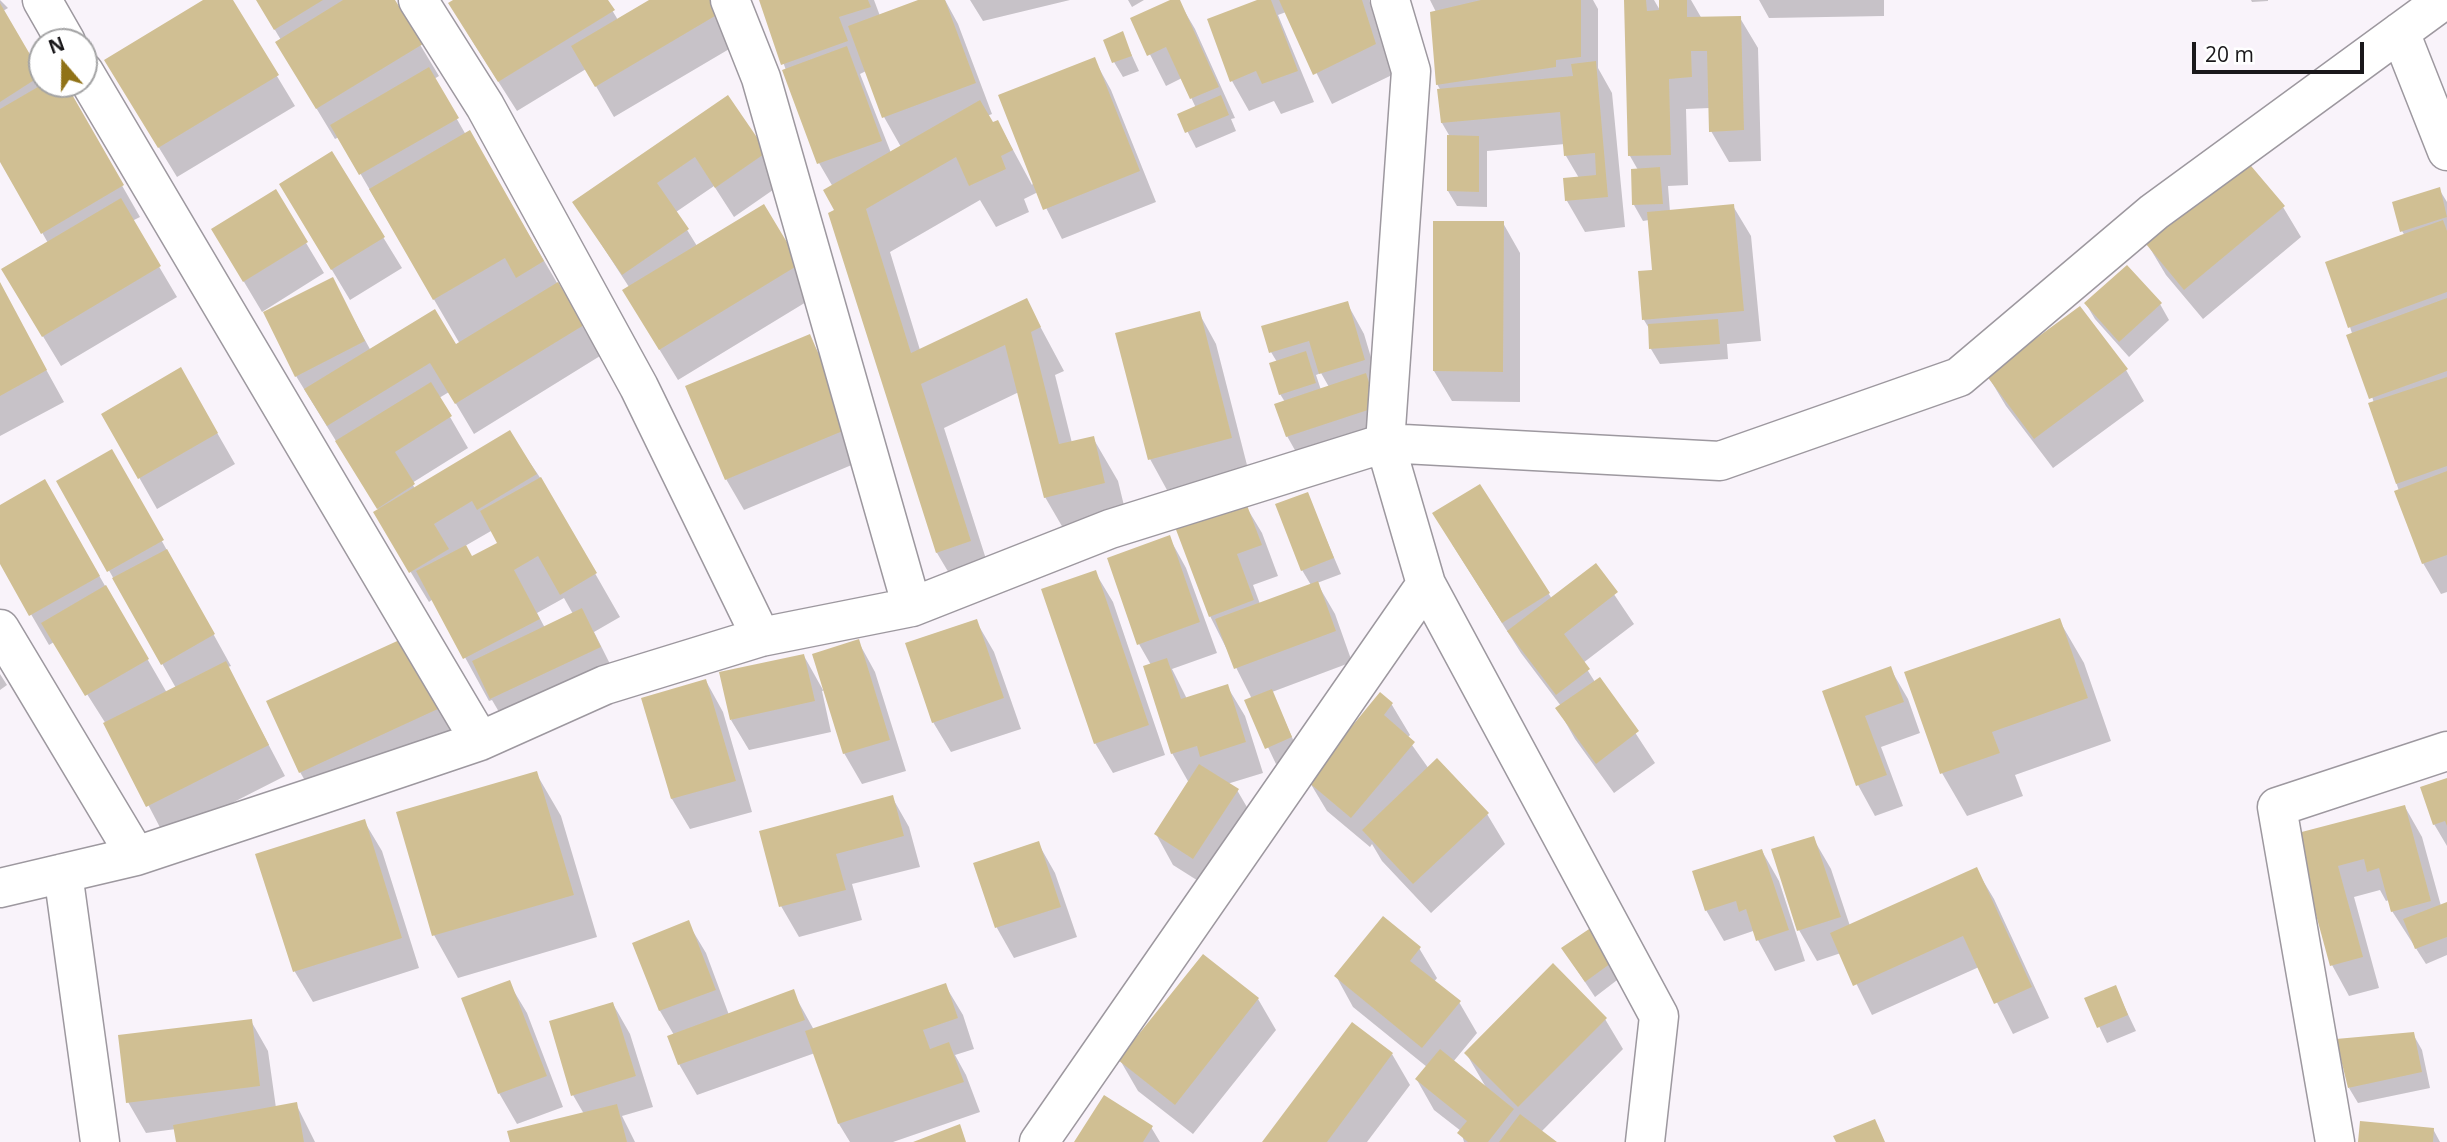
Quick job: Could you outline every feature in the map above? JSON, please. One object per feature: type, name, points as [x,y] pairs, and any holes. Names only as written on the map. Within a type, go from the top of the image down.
[{"type":"street","points":[[41,0],[58,28]]},
{"type":"street","points":[[418,0],[485,106],[639,387],[761,637]]},
{"type":"street","points":[[730,0],[761,78],[912,607]]},
{"type":"street","points":[[1390,0],[1411,71],[1385,443],[1426,584],[1659,1016],[1645,1142]]},
{"type":"street","points":[[0,888],[136,856],[480,741],[605,685],[761,637],[912,607],[1110,529],[1385,443],[1720,461],[1959,377],[2154,212],[2445,0]]},
{"type":"street","points":[[2400,32],[2447,150]]},
{"type":"street","points":[[98,96],[480,741]]},
{"type":"street","points":[[1039,1142],[1426,584]]},
{"type":"street","points":[[0,629],[136,856]]},
{"type":"street","points":[[2335,1142],[2277,807],[2447,751]]},
{"type":"street","points":[[63,873],[100,1142]]},
{"type":"building","points":[[203,0],[233,0],[279,75],[158,148],[104,60]]},
{"type":"building","points":[[256,0],[323,0],[274,30]]},
{"type":"building","points":[[343,0],[395,0],[423,44],[316,109],[275,42]]},
{"type":"building","points":[[453,0],[608,0],[615,10],[498,82],[448,3]]},
{"type":"building","points":[[649,0],[712,0],[720,13],[595,87],[571,46]]},
{"type":"building","points":[[759,0],[868,0],[871,7],[839,17],[848,41],[781,65]]},
{"type":"building","points":[[918,0],[945,0],[976,83],[882,118],[848,26]]},
{"type":"building","points":[[1170,0],[1180,0],[1219,87],[1190,99],[1166,47],[1147,56],[1130,18]]},
{"type":"building","points":[[1257,0],[1271,0],[1298,71],[1262,84],[1256,71],[1230,82],[1207,19]]},
{"type":"building","points":[[1279,0],[1362,0],[1376,44],[1313,75]]},
{"type":"building","points":[[1481,0],[1581,0],[1581,57],[1556,60],[1556,67],[1436,85],[1430,12]]},
{"type":"building","points":[[1624,0],[1646,0],[1647,11],[1659,10],[1659,0],[1687,0],[1687,17],[1741,16],[1744,130],[1709,132],[1707,51],[1691,51],[1692,77],[1669,79],[1671,155],[1628,156]]},
{"type":"building","points":[[0,3],[28,51],[28,84],[0,102]]},
{"type":"building","points":[[1123,31],[1132,56],[1112,63],[1103,40]]},
{"type":"building","points":[[847,46],[882,141],[817,164],[782,70]]},
{"type":"building","points":[[1095,57],[1140,171],[1043,210],[998,95]]},
{"type":"building","points":[[1596,61],[1608,197],[1565,201],[1563,178],[1596,175],[1595,153],[1564,156],[1560,112],[1441,123],[1437,89],[1573,76],[1571,64]]},
{"type":"building","points":[[429,67],[459,118],[359,175],[330,125]]},
{"type":"building","points":[[28,93],[28,98],[74,98],[124,185],[41,234],[0,162],[0,109]]},
{"type":"building","points":[[728,95],[767,152],[715,188],[695,157],[657,183],[689,229],[622,275],[572,202]]},
{"type":"building","points":[[1221,95],[1229,115],[1185,133],[1177,114]]},
{"type":"building","points":[[980,100],[993,122],[998,120],[1013,150],[1001,156],[1006,169],[969,186],[956,157],[866,209],[911,353],[1027,298],[1041,327],[1031,332],[1059,444],[1094,436],[1105,483],[1044,498],[1005,345],[921,384],[971,541],[936,553],[828,213],[834,210],[823,190]]},
{"type":"building","points":[[470,130],[544,261],[516,278],[505,258],[433,300],[369,189]]},
{"type":"building","points":[[1447,135],[1479,136],[1479,192],[1447,191]]},
{"type":"building","points":[[332,151],[385,237],[331,270],[279,184]]},
{"type":"building","points":[[2246,160],[2285,206],[2184,290],[2146,244]]},
{"type":"building","points":[[1660,167],[1663,204],[1632,205],[1631,169]]},
{"type":"building","points":[[2440,187],[2447,217],[2400,232],[2392,202]]},
{"type":"building","points":[[276,189],[308,242],[243,282],[211,229]]},
{"type":"building","points":[[121,198],[161,266],[42,337],[1,269]]},
{"type":"building","points":[[764,204],[800,264],[659,350],[622,290]]},
{"type":"building","points":[[1734,204],[1744,311],[1642,320],[1638,271],[1652,270],[1647,212]]},
{"type":"building","points":[[2443,220],[2447,231],[2447,292],[2348,328],[2325,262]]},
{"type":"building","points":[[1433,221],[1504,221],[1503,372],[1433,371]]},
{"type":"building","points":[[2127,265],[2162,303],[2119,342],[2084,303]]},
{"type":"building","points":[[333,277],[365,341],[295,377],[263,312]]},
{"type":"building","points":[[0,282],[47,370],[0,396]]},
{"type":"building","points":[[558,282],[584,325],[455,404],[430,363],[327,426],[304,389],[435,309],[456,344]]},
{"type":"building","points":[[2447,298],[2447,371],[2369,399],[2346,335]]},
{"type":"building","points":[[1348,301],[1365,360],[1319,374],[1309,341],[1269,353],[1261,326]]},
{"type":"building","points":[[2080,306],[2128,369],[2034,439],[1986,375]]},
{"type":"building","points":[[1200,311],[1232,438],[1148,460],[1115,333]]},
{"type":"building","points":[[1718,319],[1720,344],[1649,349],[1648,324]]},
{"type":"building","points":[[810,334],[850,428],[725,480],[685,386]]},
{"type":"building","points":[[1306,351],[1316,383],[1279,395],[1269,363]]},
{"type":"building","points":[[181,367],[218,433],[138,479],[101,414]]},
{"type":"building","points":[[1366,373],[1377,407],[1286,437],[1274,404]]},
{"type":"building","points":[[2447,377],[2447,466],[2396,484],[2368,403]]},
{"type":"building","points":[[431,382],[452,416],[395,452],[415,484],[377,509],[335,441]]},
{"type":"building","points":[[510,430],[537,474],[477,510],[472,501],[434,524],[449,549],[409,573],[373,512]]},
{"type":"building","points":[[112,449],[164,540],[107,572],[56,481]]},
{"type":"building","points":[[2447,471],[2447,555],[2422,564],[2394,491]]},
{"type":"building","points":[[541,477],[597,573],[560,595],[538,556],[514,570],[540,619],[463,659],[416,571],[466,545],[472,556],[497,543],[480,511]]},
{"type":"building","points":[[45,479],[100,576],[29,616],[0,564],[0,505]]},
{"type":"building","points":[[1480,484],[1550,593],[1502,623],[1432,513]]},
{"type":"building","points":[[1308,492],[1334,558],[1301,571],[1275,504]]},
{"type":"building","points":[[1245,500],[1262,545],[1237,554],[1254,600],[1209,617],[1175,527]]},
{"type":"building","points":[[1170,535],[1200,622],[1137,645],[1107,558]]},
{"type":"building","points":[[167,549],[215,634],[161,665],[112,578]]},
{"type":"building","points":[[1596,563],[1618,592],[1564,634],[1590,669],[1556,695],[1507,631]]},
{"type":"building","points":[[1096,570],[1149,725],[1094,744],[1041,589]]},
{"type":"building","points":[[1318,581],[1336,631],[1234,669],[1215,619]]},
{"type":"building","points":[[106,585],[149,659],[85,696],[41,623]]},
{"type":"building","points":[[582,608],[601,647],[490,699],[472,661]]},
{"type":"building","points":[[2060,618],[2088,698],[1992,732],[2000,753],[1940,774],[1904,672]]},
{"type":"building","points":[[977,619],[1004,698],[932,723],[905,643]]},
{"type":"building","points":[[406,637],[440,708],[299,773],[266,701]]},
{"type":"building","points":[[859,639],[890,740],[843,754],[812,654]]},
{"type":"building","points":[[804,654],[815,701],[730,720],[719,672]]},
{"type":"building","points":[[1167,658],[1181,699],[1228,684],[1246,742],[1200,757],[1197,746],[1171,754],[1143,666]]},
{"type":"building","points":[[226,661],[269,745],[146,807],[103,723]]},
{"type":"building","points":[[1891,666],[1904,702],[1865,716],[1887,775],[1856,786],[1822,691]]},
{"type":"building","points":[[1600,677],[1639,731],[1596,764],[1555,708]]},
{"type":"building","points":[[706,679],[736,781],[671,799],[641,698]]},
{"type":"building","points":[[1272,689],[1292,737],[1265,749],[1244,700]]},
{"type":"building","points":[[1380,692],[1393,703],[1384,715],[1415,742],[1351,818],[1307,781]]},
{"type":"building","points":[[1437,758],[1489,813],[1413,884],[1362,830]]},
{"type":"building","points":[[1199,764],[1239,789],[1193,859],[1154,834]]},
{"type":"building","points":[[537,771],[574,895],[432,936],[396,812]]},
{"type":"building","points":[[2447,778],[2447,826],[2445,821],[2433,825],[2420,787]]},
{"type":"building","points":[[893,795],[904,836],[836,854],[846,890],[779,907],[759,831]]},
{"type":"building","points":[[2405,805],[2431,901],[2391,912],[2379,868],[2367,872],[2364,859],[2338,866],[2363,957],[2330,966],[2294,834]]},
{"type":"building","points":[[365,819],[402,938],[293,972],[255,854]]},
{"type":"building","points":[[1814,836],[1841,917],[1797,931],[1771,849]]},
{"type":"building","points":[[1039,841],[1061,907],[995,928],[973,863]]},
{"type":"building","points":[[1762,849],[1789,930],[1756,941],[1746,909],[1739,912],[1736,901],[1705,911],[1692,871]]},
{"type":"building","points":[[1977,867],[2032,987],[1994,1004],[1963,936],[1853,986],[1830,933]]},
{"type":"building","points":[[2447,902],[2447,937],[2415,949],[2403,919]]},
{"type":"building","points":[[1383,916],[1421,947],[1410,961],[1461,1001],[1422,1048],[1334,976]]},
{"type":"building","points":[[689,920],[716,990],[659,1011],[632,943]]},
{"type":"building","points":[[1595,925],[1618,958],[1585,982],[1561,948]]},
{"type":"building","points":[[1203,954],[1259,998],[1175,1105],[1118,1060]]},
{"type":"building","points":[[1553,963],[1607,1018],[1518,1107],[1464,1053]]},
{"type":"building","points":[[510,980],[547,1076],[498,1094],[461,998]]},
{"type":"building","points":[[946,983],[958,1018],[923,1030],[930,1049],[949,1042],[964,1082],[838,1124],[805,1031]]},
{"type":"building","points":[[2116,985],[2128,1015],[2097,1028],[2084,998]]},
{"type":"building","points":[[794,989],[805,1020],[678,1065],[667,1036]]},
{"type":"building","points":[[613,1002],[636,1076],[571,1096],[549,1021]]},
{"type":"building","points":[[252,1019],[260,1086],[126,1103],[118,1035]]},
{"type":"building","points":[[1352,1022],[1393,1053],[1327,1142],[1262,1142]]},
{"type":"building","points":[[2414,1032],[2422,1072],[2348,1088],[2336,1039]]},
{"type":"building","points":[[1440,1049],[1514,1109],[1488,1142],[1468,1142],[1457,1133],[1467,1121],[1415,1079]]},
{"type":"building","points":[[1104,1095],[1153,1126],[1143,1142],[1074,1142]]},
{"type":"building","points":[[297,1102],[304,1142],[176,1142],[173,1125]]},
{"type":"building","points":[[617,1104],[627,1142],[510,1142],[507,1131]]},
{"type":"building","points":[[1520,1114],[1557,1142],[1499,1142]]},
{"type":"building","points":[[1875,1119],[1885,1142],[1836,1142],[1833,1136]]},
{"type":"building","points":[[2360,1121],[2434,1128],[2433,1142],[2358,1142]]},
{"type":"building","points":[[960,1124],[966,1142],[913,1142]]}]
